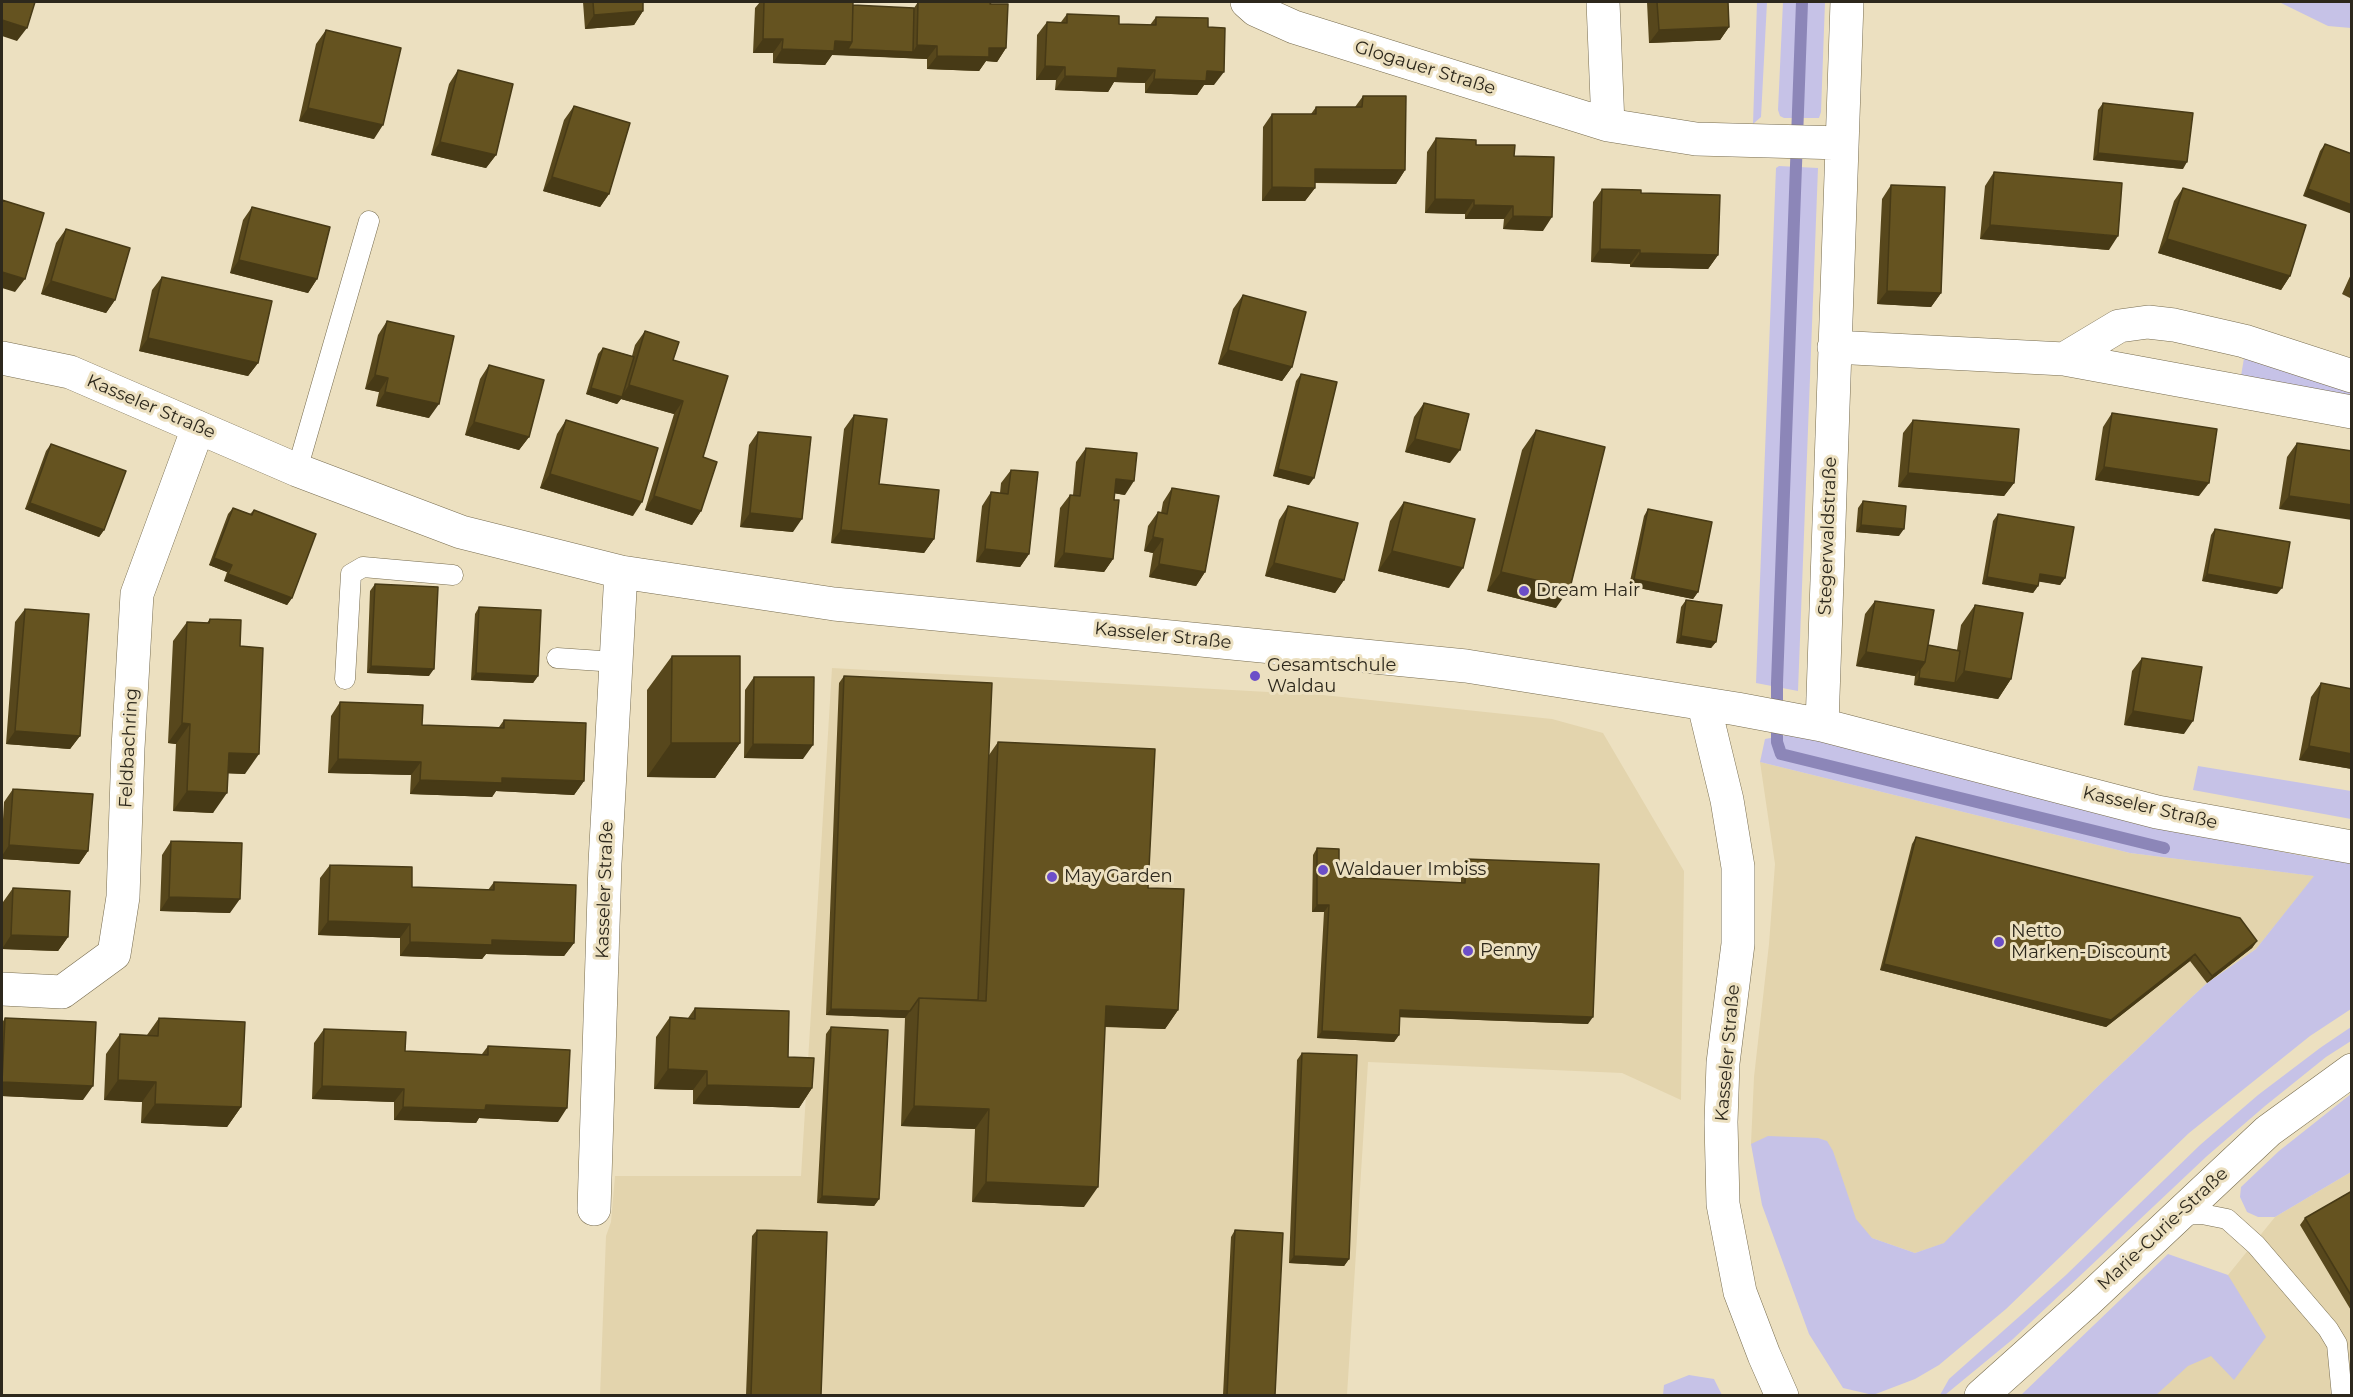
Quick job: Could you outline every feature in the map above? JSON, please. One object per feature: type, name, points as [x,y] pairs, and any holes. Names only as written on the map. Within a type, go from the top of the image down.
[{"type":"street","name":"Glogauer Straße","points":[[1247,2],[1256,10],[1294,27],[1608,125],[1696,139],[1813,143]]},
{"type":"street","points":[[1604,2],[1608,125]]},
{"type":"street","name":"Stegerwaldstraße","points":[[1822,725],[1834,347],[1813,143],[1847,2]]},
{"type":"street","points":[[2064,359],[2119,326],[2148,322],[2174,325],[2244,340],[2352,376]]},
{"type":"street","points":[[1834,347],[2064,359],[2352,412]]},
{"type":"street","name":"Kasseler Straße","points":[[2,358],[70,372],[297,470],[461,532],[621,572],[834,604],[1466,666],[1757,712],[1822,725],[2157,812],[2352,847]]},
{"type":"street","name":"Feldbachring","points":[[2,988],[62,992],[114,954],[123,897],[128,748],[137,594],[198,428]]},
{"type":"street","name":"Kasseler Straße","points":[[594,1209],[605,863],[621,572]]},
{"type":"street","name":"Kasseler Straße","points":[[1704,705],[1727,800],[1738,867],[1738,944],[1723,1063],[1721,1122],[1723,1204],[1740,1292],[1782,1395]]},
{"type":"street","name":"Marie-Curie-Straße","points":[[1981,1395],[2268,1131],[2352,1070]]},
{"type":"lane","points":[[297,470],[369,221]]},
{"type":"lane","points":[[345,679],[351,574],[363,567],[453,575]]},
{"type":"lane","points":[[557,658],[616,662]]},
{"type":"lane","points":[[2178,1215],[2202,1214],[2227,1219],[2256,1245],[2337,1344],[2342,1395]]},
{"type":"shaded area","points":[[1757,2],[1767,2],[1761,117],[1753,124]]},
{"type":"shaded area","points":[[1783,2],[1825,2],[1819,118],[1784,118],[1780,116],[1778,110]]},
{"type":"shaded area","points":[[2269,2],[2351,2],[2351,28],[2328,26],[2281,3]]},
{"type":"shaded area","points":[[1779,166],[1818,168],[1798,691],[1756,683],[1776,168]]},
{"type":"shaded area","points":[[2245,352],[2351,386],[2351,401],[2240,382]]},
{"type":"shaded area","points":[[832,668],[1323,695],[1552,719],[1603,733],[1684,871],[1681,1100],[1622,1073],[1368,1062],[1347,1395],[600,1396],[606,1236],[611,1222],[615,1176],[801,1176]]},
{"type":"shaded area","points":[[1792,734],[2150,826],[2324,860],[2351,861],[2351,1009],[2310,1036],[2189,1133],[2006,1309],[1939,1365],[1915,1379],[1873,1395],[1843,1388],[1809,1334],[1762,1205],[1751,1144],[1768,1136],[1818,1138],[1827,1141],[1833,1151],[1856,1219],[1872,1238],[1915,1253],[1944,1243],[2095,1089],[2194,995],[2207,983],[2256,949],[2314,876],[2130,853],[1760,762],[1765,739]]},
{"type":"shaded area","points":[[1760,762],[2130,853],[2315,876],[2256,949],[2207,983],[2194,995],[2095,1089],[1945,1243],[1915,1253],[1872,1238],[1751,1144],[1754,1077],[1769,944],[1775,864]]},
{"type":"shaded area","points":[[2198,766],[2351,791],[2351,819],[2193,790]]},
{"type":"shaded area","points":[[2351,1027],[2351,1041],[2326,1057],[2265,1106],[2207,1156],[2013,1339],[1945,1395],[1940,1395],[1949,1379],[2066,1275],[2200,1145],[2258,1095]]},
{"type":"shaded area","points":[[2351,1094],[2351,1172],[2275,1217],[2258,1217],[2247,1212],[2240,1197],[2241,1187],[2279,1151]]},
{"type":"shaded area","points":[[2351,1172],[2351,1395],[2073,1396],[2228,1275],[2275,1217]]},
{"type":"shaded area","points":[[2168,1254],[2228,1275],[2266,1337],[2234,1380],[2211,1356],[2188,1366],[2156,1395],[2021,1395]]},
{"type":"shaded area","points":[[1689,1375],[1714,1379],[1722,1395],[1663,1395],[1664,1385]]},
{"type":"building","points":[[2,2],[35,2],[27,28],[2,20]]},
{"type":"building","points":[[593,2],[643,2],[643,11],[594,15]]},
{"type":"building","points":[[764,2],[853,2],[852,42],[835,41],[834,51],[782,49],[783,39],[763,39]]},
{"type":"building","points":[[918,2],[1008,4],[1006,48],[989,48],[989,57],[937,56],[937,46],[917,45]]},
{"type":"building","points":[[1657,2],[1728,2],[1729,27],[1659,30]]},
{"type":"building","points":[[853,5],[914,8],[913,52],[848,49],[852,42]]},
{"type":"building","points":[[1067,14],[1119,16],[1119,24],[1156,25],[1156,17],[1208,18],[1208,27],[1225,28],[1224,72],[1207,71],[1206,81],[1154,79],[1155,70],[1118,68],[1117,78],[1065,76],[1065,67],[1045,66],[1047,22],[1067,23]]},
{"type":"building","points":[[326,30],[401,48],[383,125],[308,108]]},
{"type":"building","points":[[458,70],[513,84],[496,155],[440,142]]},
{"type":"building","points":[[1363,96],[1406,96],[1405,170],[1315,169],[1315,188],[1272,187],[1272,114],[1316,114],[1316,107],[1362,107]]},
{"type":"building","points":[[2103,103],[2193,113],[2187,162],[2098,153]]},
{"type":"building","points":[[574,106],[630,123],[609,194],[552,177]]},
{"type":"building","points":[[1436,138],[1476,140],[1476,145],[1515,145],[1514,156],[1554,157],[1552,217],[1513,216],[1513,206],[1474,205],[1474,200],[1435,199]]},
{"type":"building","points":[[2325,144],[2352,154],[2352,205],[2308,189]]},
{"type":"building","points":[[1994,172],[2122,183],[2118,236],[1990,225]]},
{"type":"building","points":[[1891,185],[1945,187],[1941,293],[1887,291]]},
{"type":"building","points":[[2183,188],[2306,225],[2290,276],[2167,239]]},
{"type":"building","points":[[1602,189],[1641,190],[1641,193],[1720,195],[1718,255],[1640,253],[1640,250],[1600,249]]},
{"type":"building","points":[[2,200],[44,213],[25,279],[2,272]]},
{"type":"building","points":[[252,207],[330,227],[317,279],[239,260]]},
{"type":"building","points":[[66,229],[130,248],[115,300],[51,281]]},
{"type":"building","points":[[162,277],[272,301],[258,363],[148,338]]},
{"type":"building","points":[[1243,295],[1306,312],[1292,367],[1228,350]]},
{"type":"building","points":[[387,321],[454,336],[439,404],[385,392],[388,378],[375,375]]},
{"type":"building","points":[[645,331],[679,342],[673,360],[728,376],[703,457],[717,462],[701,511],[654,496],[683,401],[629,385]]},
{"type":"building","points":[[603,348],[634,357],[622,397],[591,388]]},
{"type":"building","points":[[489,365],[544,380],[529,437],[474,422]]},
{"type":"building","points":[[1301,374],[1337,382],[1314,478],[1278,469]]},
{"type":"building","points":[[1424,403],[1469,414],[1460,450],[1415,439]]},
{"type":"building","points":[[2112,413],[2217,429],[2209,483],[2104,467]]},
{"type":"building","points":[[854,415],[887,419],[879,484],[939,490],[934,539],[841,530]]},
{"type":"building","points":[[566,420],[658,448],[642,502],[550,474]]},
{"type":"building","points":[[1913,420],[2019,429],[2014,483],[1908,473]]},
{"type":"building","points":[[1536,430],[1605,447],[1570,588],[1501,572]]},
{"type":"building","points":[[758,432],[811,437],[802,519],[750,513]]},
{"type":"building","points":[[2297,443],[2352,451],[2352,505],[2289,496]]},
{"type":"building","points":[[51,444],[126,471],[104,530],[30,503]]},
{"type":"building","points":[[1086,448],[1137,453],[1134,481],[1116,479],[1114,500],[1119,500],[1113,559],[1064,553],[1070,495],[1080,496]]},
{"type":"building","points":[[1011,470],[1038,472],[1029,554],[985,549],[991,492],[1008,494]]},
{"type":"building","points":[[1172,488],[1219,496],[1205,572],[1159,564],[1163,539],[1153,537],[1158,512],[1167,514]]},
{"type":"building","points":[[1863,501],[1906,506],[1904,529],[1861,525]]},
{"type":"building","points":[[1404,502],[1475,519],[1463,568],[1392,551]]},
{"type":"building","points":[[1288,506],[1358,523],[1344,580],[1274,563]]},
{"type":"building","points":[[233,508],[252,515],[254,510],[316,534],[292,598],[228,574],[232,565],[214,558]]},
{"type":"building","points":[[1648,509],[1712,522],[1698,592],[1634,579]]},
{"type":"building","points":[[1998,514],[2074,527],[2065,578],[2040,574],[2038,586],[1987,577]]},
{"type":"building","points":[[2215,529],[2290,542],[2282,588],[2207,574]]},
{"type":"building","points":[[375,584],[438,587],[434,669],[371,666]]},
{"type":"building","points":[[1686,600],[1722,605],[1716,642],[1681,636]]},
{"type":"building","points":[[1875,601],[1934,610],[1925,662],[1866,652]]},
{"type":"building","points":[[1975,605],[2023,613],[2011,679],[1964,671]]},
{"type":"building","points":[[479,607],[541,610],[538,676],[476,673]]},
{"type":"building","points":[[25,609],[89,614],[80,736],[15,731]]},
{"type":"building","points":[[210,619],[241,620],[240,646],[263,648],[259,754],[229,753],[227,793],[187,791],[190,724],[182,723],[187,622],[209,623]]},
{"type":"building","points":[[1928,645],[1960,651],[1955,683],[1919,678]]},
{"type":"building","points":[[672,656],[740,656],[740,743],[671,743]]},
{"type":"building","points":[[2142,658],[2202,667],[2193,721],[2133,711]]},
{"type":"building","points":[[844,676],[992,683],[978,1000],[919,998],[910,1011],[831,1009]]},
{"type":"building","points":[[754,677],[814,677],[813,745],[753,744]]},
{"type":"building","points":[[2321,683],[2352,689],[2352,754],[2309,746]]},
{"type":"building","points":[[340,702],[423,705],[422,725],[504,728],[504,720],[586,723],[584,781],[502,778],[502,783],[420,780],[421,762],[338,759]]},
{"type":"building","points":[[998,742],[1155,749],[1148,888],[1184,889],[1178,1010],[1106,1006],[1098,1187],[986,1182],[989,1109],[914,1106],[919,998],[986,1001]]},
{"type":"building","points":[[13,789],[93,794],[88,851],[9,845]]},
{"type":"building","points":[[1916,837],[2240,918],[2257,941],[2212,976],[2195,954],[2111,1020],[1884,964]]},
{"type":"building","points":[[171,841],[242,843],[240,899],[169,897]]},
{"type":"building","points":[[1317,848],[1339,849],[1339,877],[1465,883],[1466,859],[1599,864],[1593,1017],[1400,1010],[1399,1035],[1322,1031],[1329,905],[1317,905]]},
{"type":"building","points":[[330,865],[412,867],[412,887],[494,890],[494,882],[576,885],[574,943],[492,940],[492,945],[410,942],[410,924],[328,921]]},
{"type":"building","points":[[13,888],[70,891],[68,937],[11,935]]},
{"type":"building","points":[[695,1008],[789,1011],[788,1057],[814,1058],[812,1088],[707,1085],[707,1071],[668,1069],[670,1017],[695,1019]]},
{"type":"building","points":[[5,1018],[96,1022],[93,1086],[2,1082]]},
{"type":"building","points":[[159,1018],[245,1022],[241,1107],[155,1104],[156,1082],[118,1080],[120,1034],[158,1036]]},
{"type":"building","points":[[831,1027],[888,1030],[879,1199],[822,1196]]},
{"type":"building","points":[[324,1029],[406,1032],[405,1051],[488,1055],[488,1046],[570,1050],[567,1108],[486,1105],[485,1110],[403,1107],[404,1089],[322,1086]]},
{"type":"building","points":[[1302,1053],[1357,1055],[1349,1259],[1294,1256]]},
{"type":"building","points":[[2352,1191],[2352,1297],[2305,1218]]},
{"type":"building","points":[[757,1230],[827,1232],[821,1395],[751,1395]]},
{"type":"building","points":[[1235,1230],[1283,1233],[1275,1395],[1227,1395]]},
{"type":"waterway","points":[[1802,2],[1777,683],[1777,742],[1781,754],[2164,848]]},
{"type":"place","name":"Dream Hair","points":[[1524,591]]},
{"type":"place","name":"Gesamtschule Waldau","points":[[1255,676]]},
{"type":"place","name":"Waldauer Imbiss","points":[[1323,870]]},
{"type":"place","name":"May Garden","points":[[1052,877]]},
{"type":"place","name":"Netto Marken-Discount","points":[[1999,942]]},
{"type":"place","name":"Penny","points":[[1468,951]]}]
